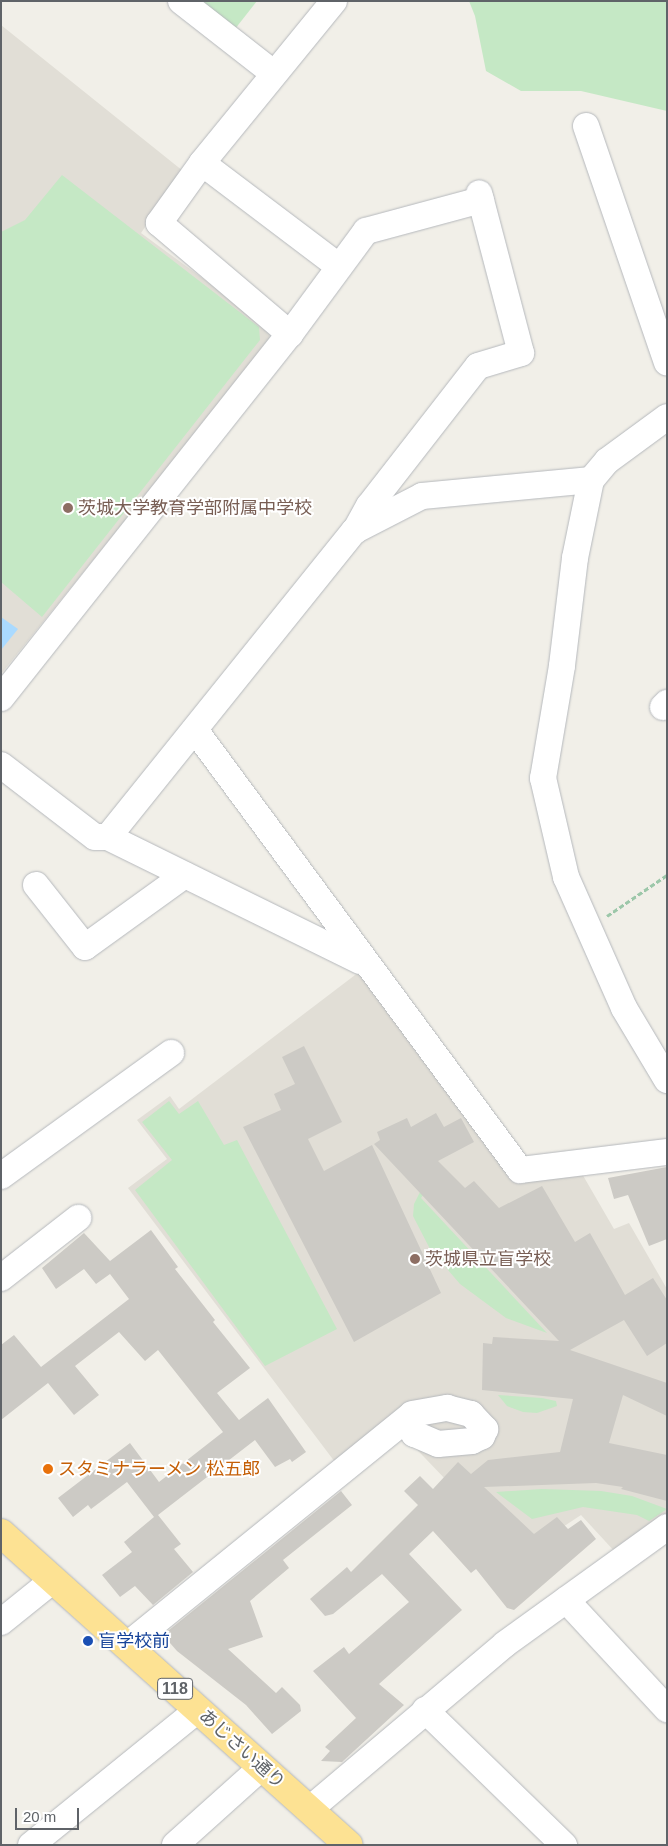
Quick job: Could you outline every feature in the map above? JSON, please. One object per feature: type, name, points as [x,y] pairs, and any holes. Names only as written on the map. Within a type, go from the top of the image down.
[{"type":"highway","name":"あじさい通り","points":[[1,1533],[349,1845]]},
{"type":"street","points":[[181,1],[273,73]]},
{"type":"street","points":[[290,334],[159,223],[202,163],[273,73],[334,1]]},
{"type":"street","points":[[586,126],[667,362]]},
{"type":"street","points":[[202,163],[338,266]]},
{"type":"street","points":[[1,698],[290,334],[338,266],[366,231],[480,197],[521,353],[478,366],[369,506],[354,531],[195,730],[102,837]]},
{"type":"street","points":[[667,417],[607,461],[591,480],[575,558],[562,666],[543,778],[566,877],[624,1008],[667,1080]]},
{"type":"street","points":[[354,531],[422,496],[591,480]]},
{"type":"street","points":[[195,730],[363,962],[520,1170],[667,1152]]},
{"type":"street","points":[[5,774],[102,837],[185,875],[363,962]]},
{"type":"street","points":[[36,885],[85,947],[185,875]]},
{"type":"street","points":[[1,1176],[171,1053]]},
{"type":"street","points":[[1,1278],[78,1218]]},
{"type":"street","points":[[126,1646],[409,1418]]},
{"type":"street","points":[[310,1809],[505,1644],[667,1527]]},
{"type":"street","points":[[1,1622],[53,1580]]},
{"type":"street","points":[[566,1600],[667,1709]]},
{"type":"street","points":[[32,1845],[198,1710]]},
{"type":"street","points":[[425,1710],[564,1845]]},
{"type":"street","points":[[175,1845],[262,1767]]},
{"type":"path","points":[[588,928],[667,875]]},
{"type":"shaded area","name":"茨城大学教育学部附属中学校","points":[[1,25],[183,171],[141,233],[269,327],[270,341],[1,674]]},
{"type":"shaded area","name":"茨城県立盲学校","points":[[359,972],[515,1179],[581,1172],[614,1229],[629,1223],[667,1289],[667,1518],[616,1553],[581,1515],[519,1556],[401,1433],[347,1478],[128,1188],[167,1159],[137,1120],[170,1096],[179,1109]]},
{"type":"green space","points":[[198,1],[257,1],[235,29]]},
{"type":"green space","points":[[469,1],[667,1],[667,111],[581,91],[521,91],[486,71],[475,16]]},
{"type":"green space","name":"茨城大学教育学部附属中学校","points":[[62,175],[259,327],[260,340],[42,617],[1,582],[1,232],[25,220]]},
{"type":"green space","points":[[169,1101],[179,1114],[198,1101],[224,1145],[237,1140],[337,1329],[265,1366],[135,1190],[172,1160],[142,1122]]},
{"type":"green space","points":[[439,1173],[421,1198],[547,1333],[506,1318],[460,1284],[430,1249],[413,1216],[414,1204],[426,1180]]},
{"type":"green space","points":[[498,1395],[542,1398],[556,1401],[557,1406],[537,1413],[523,1412],[507,1406]]},
{"type":"green space","points":[[542,1489],[601,1491],[632,1496],[667,1509],[649,1521],[637,1515],[583,1507],[532,1519],[496,1492]]},
{"type":"water","points":[[1,617],[18,629],[1,650]]},
{"type":"building","points":[[304,1046],[342,1122],[308,1139],[324,1171],[372,1145],[441,1293],[354,1342],[243,1127],[281,1110],[274,1094],[295,1084],[282,1057]]},
{"type":"building","points":[[436,1113],[444,1127],[461,1118],[474,1142],[438,1161],[465,1188],[474,1181],[499,1208],[542,1186],[575,1242],[590,1233],[625,1295],[653,1278],[667,1300],[667,1343],[647,1356],[624,1320],[570,1350],[667,1383],[667,1416],[623,1395],[609,1443],[667,1455],[667,1501],[621,1489],[623,1487],[596,1483],[484,1487],[534,1534],[557,1517],[568,1529],[581,1520],[596,1539],[514,1610],[507,1608],[476,1569],[471,1573],[433,1531],[409,1554],[462,1610],[379,1684],[404,1705],[342,1762],[321,1761],[330,1751],[325,1747],[356,1718],[313,1671],[344,1647],[349,1654],[409,1602],[382,1574],[333,1614],[325,1616],[310,1599],[347,1567],[351,1572],[418,1505],[404,1491],[420,1476],[433,1489],[458,1462],[471,1474],[488,1460],[560,1452],[573,1399],[482,1390],[483,1343],[492,1344],[493,1337],[559,1341],[374,1144],[380,1140],[377,1132],[407,1118],[411,1127]]},
{"type":"building","points":[[667,1167],[667,1239],[649,1246],[628,1195],[614,1199],[608,1178]]},
{"type":"building","points":[[151,1230],[178,1267],[175,1269],[215,1320],[213,1322],[250,1368],[217,1393],[239,1420],[268,1398],[306,1452],[292,1462],[290,1459],[275,1467],[255,1440],[158,1515],[181,1544],[174,1549],[193,1572],[153,1605],[135,1586],[120,1597],[102,1575],[132,1552],[124,1542],[154,1517],[127,1482],[91,1509],[88,1505],[73,1517],[58,1498],[130,1443],[159,1482],[223,1432],[158,1350],[145,1361],[119,1332],[75,1366],[99,1395],[74,1415],[48,1383],[1,1420],[1,1345],[14,1335],[41,1367],[129,1299],[110,1274],[96,1284],[84,1269],[56,1289],[42,1268],[84,1233],[110,1261]]},
{"type":"building","points":[[341,1491],[352,1505],[283,1560],[289,1568],[250,1601],[263,1637],[228,1649],[276,1693],[282,1687],[300,1705],[301,1711],[272,1734],[246,1705],[177,1651],[163,1635]]},
{"type":"place","name":"茨城大学教育学部附属中学校","points":[[68,508]]},
{"type":"place","name":"茨城県立盲学校","points":[[415,1259]]},
{"type":"place","name":"スタミナラーメン 松五郎","points":[[48,1469]]},
{"type":"place","name":"盲学校前","points":[[88,1641]]}]
